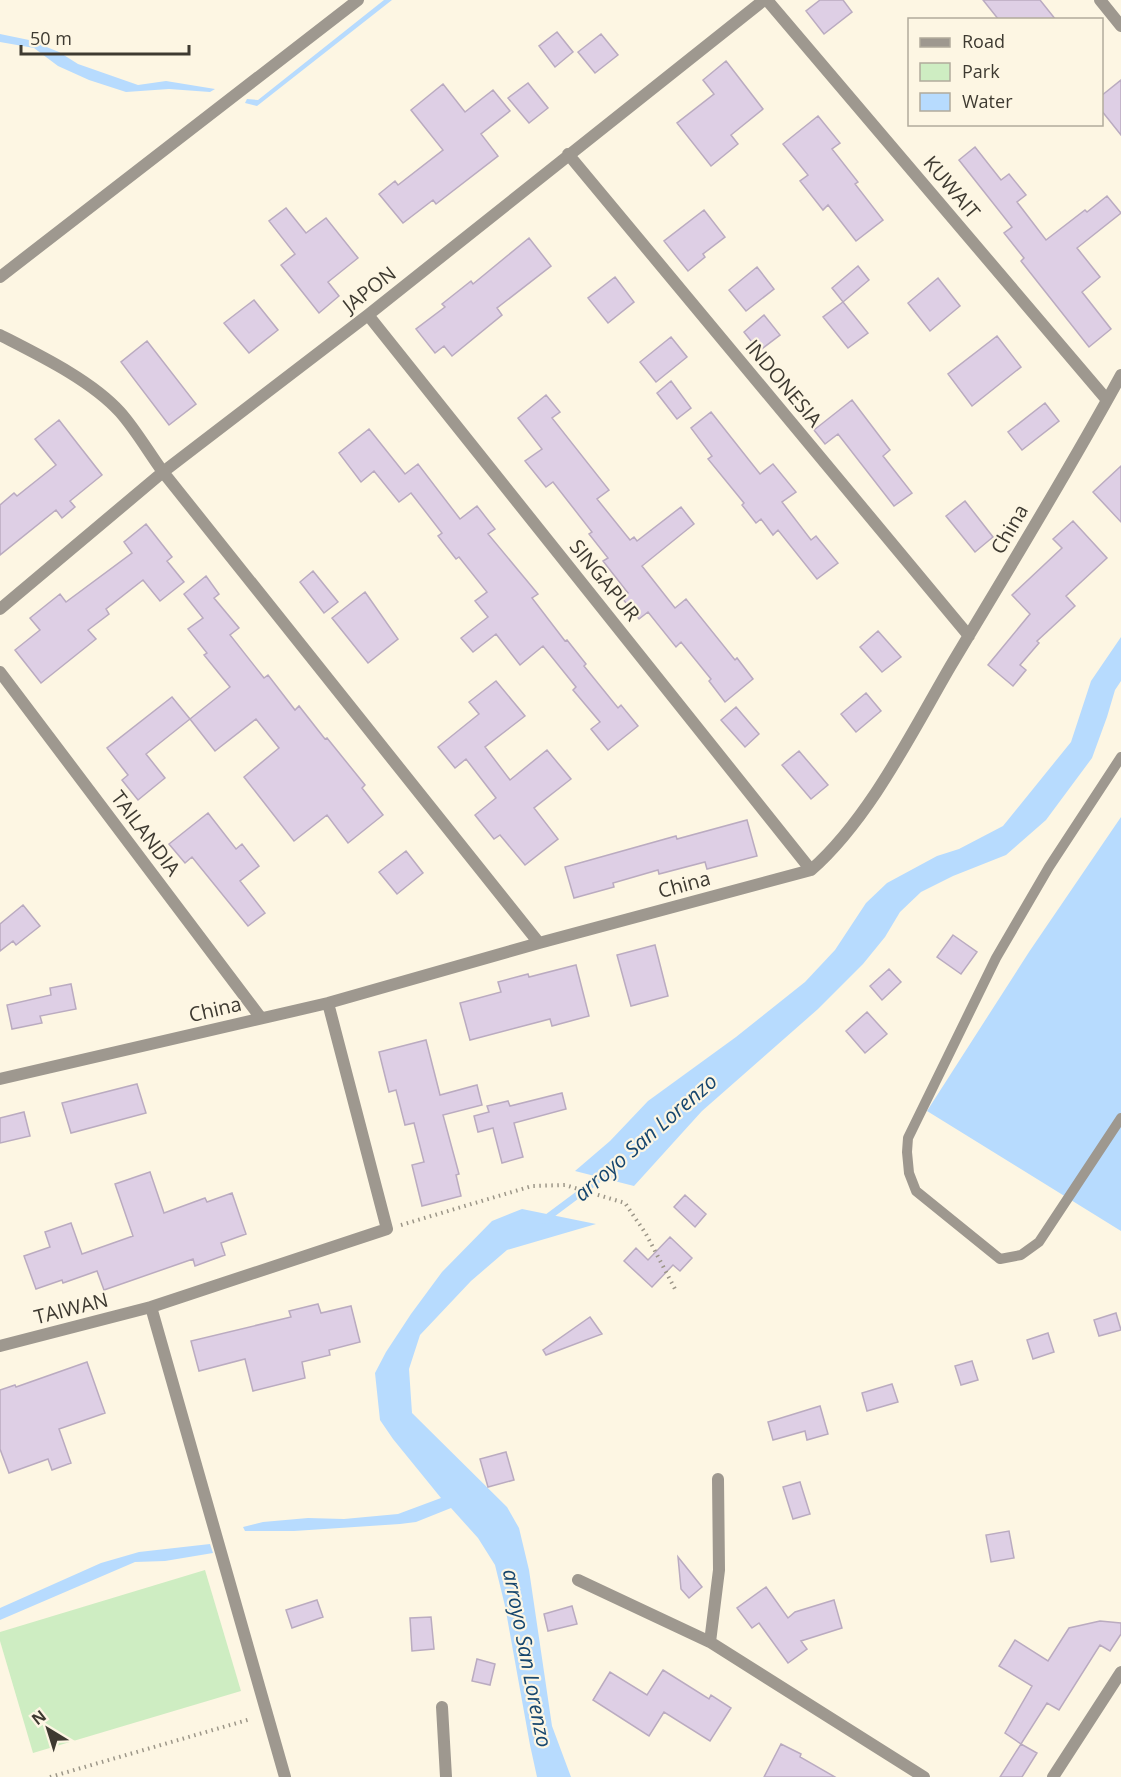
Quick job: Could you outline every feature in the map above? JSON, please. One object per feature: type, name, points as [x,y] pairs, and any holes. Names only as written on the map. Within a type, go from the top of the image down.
[{"type":"street","points":[[0,277],[358,0]]},
{"type":"street","name":"JAPON","points":[[0,609],[163,472],[368,315],[568,154],[765,0]]},
{"type":"street","name":"KUWAIT","points":[[765,0],[1107,400]]},
{"type":"street","points":[[1100,0],[1121,26]]},
{"type":"street","name":"INDONESIA","points":[[568,154],[969,636]]},
{"type":"street","name":"SINGAPUR","points":[[368,315],[811,870]]},
{"type":"street","points":[[0,335],[99,392],[122,414],[163,472],[539,943]]},
{"type":"street","name":"China","points":[[0,1079],[328,1003],[539,943],[811,870],[832,852],[849,831],[895,762],[1121,375]]},
{"type":"street","name":"TAILANDIA","points":[[0,672],[261,1018]]},
{"type":"street","points":[[328,1003],[387,1229]]},
{"type":"street","name":"TAIWAN","points":[[0,1346],[151,1308],[387,1229]]},
{"type":"street","points":[[151,1308],[285,1777]]},
{"type":"street","points":[[710,1642],[719,1570],[718,1479]]},
{"type":"street","points":[[578,1580],[710,1642],[924,1777]]},
{"type":"street","points":[[1053,1777],[1121,1672]]},
{"type":"street","points":[[442,1707],[446,1777]]},
{"type":"lane","points":[[1121,757],[1049,867],[996,958],[908,1138],[909,1173],[916,1191],[1000,1259],[1021,1255],[1039,1242],[1121,1118]]},
{"type":"path","points":[[387,1229],[532,1186],[565,1185],[625,1203],[646,1234],[675,1289]]},
{"type":"path","points":[[50,1777],[267,1715]]},
{"type":"green space","points":[[205,1570],[241,1691],[33,1753],[0,1641],[0,1632]]},
{"type":"water","points":[[384,0],[392,0],[257,106],[245,103],[247,99],[258,100]]},
{"type":"water","points":[[0,34],[29,40],[59,52],[78,64],[138,85],[166,81],[215,89],[210,92],[169,89],[126,92],[89,80],[58,66],[34,48],[0,42]]},
{"type":"water","points":[[1121,637],[1121,681],[1115,690],[1092,758],[1046,820],[1006,855],[953,876],[921,892],[900,912],[885,937],[863,964],[818,1009],[702,1111],[634,1186],[575,1171],[610,1141],[648,1101],[736,1037],[805,982],[835,950],[866,903],[887,883],[937,856],[959,849],[1003,826],[1071,742],[1091,681]]},
{"type":"water","points":[[1121,817],[1121,1231],[927,1111],[1029,952]]},
{"type":"water","points":[[522,1209],[596,1224],[507,1250],[471,1281],[420,1335],[409,1369],[412,1413],[507,1507],[519,1528],[529,1570],[552,1726],[571,1777],[537,1777],[505,1606],[495,1565],[478,1538],[451,1508],[416,1522],[400,1524],[294,1531],[245,1531],[243,1527],[263,1522],[308,1518],[344,1519],[398,1514],[441,1498],[380,1420],[375,1373],[411,1314],[442,1272],[492,1221]]},
{"type":"water","points":[[210,1544],[213,1553],[165,1561],[135,1562],[0,1620],[0,1608],[101,1563],[139,1552]]},
{"type":"building","points":[[820,0],[843,0],[852,12],[824,34],[806,11]]},
{"type":"building","points":[[983,0],[1040,0],[1054,18],[997,18]]},
{"type":"building","points":[[557,32],[573,52],[555,67],[539,46]]},
{"type":"building","points":[[601,34],[618,55],[595,73],[578,52]]},
{"type":"building","points":[[726,61],[763,109],[731,135],[738,144],[711,166],[677,123],[714,94],[703,80]]},
{"type":"building","points":[[1121,80],[1121,135],[1103,112],[1103,94]]},
{"type":"building","points":[[528,83],[548,108],[529,123],[508,98]]},
{"type":"building","points":[[443,84],[465,112],[493,90],[510,111],[481,134],[498,156],[436,204],[433,200],[403,223],[379,194],[395,181],[398,185],[443,150],[411,110]]},
{"type":"building","points":[[818,116],[840,143],[832,149],[858,182],[855,184],[883,220],[856,241],[828,205],[823,210],[800,181],[808,175],[783,144]]},
{"type":"building","points":[[975,147],[1001,180],[1009,174],[1026,195],[1017,202],[1046,240],[1107,196],[1121,213],[1077,248],[1100,277],[1082,292],[1111,329],[1089,347],[1021,261],[1024,258],[1004,233],[1012,227],[959,160]]},
{"type":"building","points":[[286,208],[306,233],[326,218],[358,258],[328,282],[339,296],[319,313],[281,265],[295,254],[269,221]]},
{"type":"building","points":[[704,210],[725,237],[703,254],[705,257],[688,271],[664,241]]},
{"type":"building","points":[[529,238],[551,266],[497,308],[502,315],[452,356],[444,346],[435,353],[416,329],[445,307],[442,304],[471,281],[473,284]]},
{"type":"building","points":[[858,266],[869,280],[843,302],[832,288]]},
{"type":"building","points":[[757,267],[774,289],[746,311],[729,290]]},
{"type":"building","points":[[615,277],[634,302],[608,323],[588,298]]},
{"type":"building","points":[[938,278],[960,306],[930,331],[908,303]]},
{"type":"building","points":[[254,300],[278,330],[249,353],[224,323]]},
{"type":"building","points":[[843,302],[868,333],[848,348],[823,317]]},
{"type":"building","points":[[764,315],[780,335],[759,351],[744,332]]},
{"type":"building","points":[[997,336],[1021,367],[972,406],[948,374]]},
{"type":"building","points":[[671,337],[687,357],[656,382],[640,362]]},
{"type":"building","points":[[147,341],[196,404],[169,425],[121,362]]},
{"type":"building","points":[[671,381],[691,408],[677,419],[657,393]]},
{"type":"building","points":[[546,395],[560,412],[552,418],[609,490],[597,499],[630,540],[634,537],[637,541],[681,507],[694,524],[642,566],[675,608],[686,599],[753,679],[725,702],[709,681],[711,679],[681,642],[676,647],[648,612],[639,619],[622,598],[628,593],[603,561],[608,558],[589,534],[592,532],[553,482],[546,487],[525,461],[542,449],[518,418]]},
{"type":"building","points":[[852,400],[890,450],[883,456],[912,493],[894,506],[838,434],[825,444],[814,430]]},
{"type":"building","points":[[1045,403],[1059,421],[1022,450],[1008,432]]},
{"type":"building","points":[[711,412],[760,474],[773,464],[796,492],[782,502],[811,540],[816,536],[838,563],[817,579],[778,530],[773,535],[761,519],[756,523],[742,505],[744,503],[708,459],[712,456],[691,428]]},
{"type":"building","points":[[59,420],[102,475],[70,501],[75,507],[62,518],[56,510],[0,555],[0,505],[14,493],[17,496],[56,465],[35,439]]},
{"type":"building","points":[[369,429],[405,474],[418,464],[460,519],[477,506],[495,529],[488,534],[538,594],[532,598],[586,664],[584,666],[618,708],[621,705],[638,726],[608,750],[591,729],[600,722],[573,690],[576,687],[543,646],[520,665],[496,634],[473,652],[461,638],[488,617],[475,601],[487,592],[459,557],[456,559],[438,536],[442,533],[411,493],[399,502],[374,471],[361,482],[339,453]]},
{"type":"building","points":[[1121,466],[1121,522],[1093,492]]},
{"type":"building","points":[[965,501],[993,537],[975,552],[946,516]]},
{"type":"building","points":[[1073,521],[1107,558],[1066,596],[1075,606],[1037,641],[1039,643],[1020,665],[1026,670],[1013,686],[988,665],[1030,614],[1012,595],[1062,548],[1053,539]]},
{"type":"building","points":[[146,524],[172,557],[167,561],[184,582],[160,601],[143,580],[106,609],[109,614],[88,630],[96,639],[41,683],[15,650],[40,630],[30,618],[60,594],[66,602],[132,553],[124,542]]},
{"type":"building","points":[[313,571],[338,602],[324,613],[300,582]]},
{"type":"building","points":[[206,576],[219,594],[214,598],[239,628],[230,635],[264,678],[268,675],[295,710],[299,706],[325,739],[327,738],[365,785],[362,788],[383,815],[348,843],[327,815],[294,841],[244,777],[279,748],[256,719],[215,751],[190,719],[230,687],[204,655],[207,653],[188,629],[203,618],[184,594]]},
{"type":"building","points":[[365,592],[398,639],[368,663],[332,618]]},
{"type":"building","points":[[878,631],[901,657],[882,672],[860,647]]},
{"type":"building","points":[[496,681],[525,716],[485,747],[510,780],[547,750],[571,779],[534,808],[558,839],[525,865],[500,835],[494,839],[475,815],[496,798],[466,759],[455,768],[438,747],[479,714],[469,702]]},
{"type":"building","points":[[866,693],[881,711],[856,732],[841,714]]},
{"type":"building","points":[[172,697],[190,719],[146,754],[165,778],[138,800],[122,780],[128,775],[107,748]]},
{"type":"building","points":[[736,707],[759,734],[745,747],[721,720]]},
{"type":"building","points":[[799,751],[828,785],[811,799],[782,765]]},
{"type":"building","points":[[208,813],[236,849],[242,844],[259,866],[240,881],[265,913],[248,926],[192,857],[185,863],[169,844]]},
{"type":"building","points":[[747,820],[757,856],[707,869],[705,862],[659,874],[658,870],[613,883],[614,887],[574,898],[565,867],[676,836],[677,839]]},
{"type":"building","points":[[406,851],[423,873],[397,894],[379,872]]},
{"type":"building","points":[[23,905],[40,926],[16,945],[13,941],[0,951],[0,924]]},
{"type":"building","points":[[953,935],[977,952],[961,974],[937,957]]},
{"type":"building","points":[[655,945],[668,996],[631,1006],[617,955]]},
{"type":"building","points":[[576,965],[589,1016],[552,1026],[550,1019],[470,1040],[460,1003],[501,992],[498,982]]},
{"type":"building","points":[[889,969],[901,982],[882,1000],[870,986]]},
{"type":"building","points":[[71,984],[76,1009],[40,1016],[42,1023],[12,1029],[7,1005],[51,995],[50,988]]},
{"type":"building","points":[[867,1012],[887,1034],[865,1053],[846,1031]]},
{"type":"building","points":[[426,1040],[440,1095],[477,1085],[482,1105],[443,1115],[459,1174],[456,1175],[461,1196],[422,1206],[412,1165],[424,1162],[414,1123],[405,1125],[396,1090],[389,1092],[379,1052]]},
{"type":"building","points":[[137,1084],[146,1113],[71,1133],[62,1103]]},
{"type":"building","points":[[562,1093],[566,1109],[514,1123],[523,1157],[502,1163],[493,1128],[478,1132],[474,1116],[489,1112],[487,1106],[508,1101],[510,1106]]},
{"type":"building","points":[[24,1112],[30,1136],[0,1143],[0,1118]]},
{"type":"building","points":[[150,1172],[164,1213],[205,1198],[207,1202],[232,1193],[246,1234],[221,1243],[225,1255],[195,1266],[193,1259],[104,1290],[97,1271],[63,1283],[62,1280],[36,1289],[24,1256],[50,1247],[45,1232],[71,1223],[82,1254],[133,1236],[115,1184]]},
{"type":"building","points":[[685,1195],[706,1214],[695,1227],[674,1207]]},
{"type":"building","points":[[670,1237],[692,1258],[680,1271],[673,1265],[652,1287],[624,1261],[636,1248],[648,1260]]},
{"type":"building","points":[[318,1304],[321,1313],[351,1306],[360,1342],[329,1350],[330,1355],[302,1362],[305,1378],[253,1391],[245,1359],[199,1371],[191,1341],[291,1317],[289,1311]]},
{"type":"building","points":[[1116,1313],[1121,1330],[1099,1336],[1094,1320]]},
{"type":"building","points":[[590,1317],[602,1334],[546,1355],[543,1350]]},
{"type":"building","points":[[1048,1333],[1054,1352],[1033,1359],[1027,1340]]},
{"type":"building","points":[[972,1361],[978,1380],[961,1385],[955,1366]]},
{"type":"building","points":[[87,1362],[105,1413],[59,1429],[71,1463],[52,1470],[48,1459],[9,1473],[0,1449],[0,1390],[15,1385],[16,1387]]},
{"type":"building","points":[[892,1384],[898,1402],[867,1411],[862,1393]]},
{"type":"building","points":[[820,1406],[828,1434],[807,1440],[805,1431],[773,1440],[768,1422]]},
{"type":"building","points":[[506,1452],[514,1480],[488,1487],[480,1459]]},
{"type":"building","points":[[800,1482],[810,1514],[793,1519],[783,1487]]},
{"type":"building","points":[[1009,1531],[1014,1558],[991,1562],[986,1535]]},
{"type":"building","points":[[678,1557],[702,1587],[689,1598],[681,1589]]},
{"type":"building","points":[[766,1587],[788,1618],[795,1612],[834,1600],[842,1628],[801,1641],[807,1649],[788,1663],[759,1623],[752,1628],[737,1608]]},
{"type":"building","points":[[317,1600],[323,1617],[292,1628],[286,1610]]},
{"type":"building","points":[[572,1606],[577,1624],[548,1631],[544,1614]]},
{"type":"building","points":[[431,1617],[434,1649],[412,1651],[410,1618]]},
{"type":"building","points":[[1100,1621],[1121,1623],[1121,1634],[1110,1651],[1100,1645],[1059,1710],[1047,1703],[1021,1744],[1005,1733],[1032,1686],[999,1666],[1015,1640],[1048,1661],[1069,1628]]},
{"type":"building","points":[[477,1659],[495,1664],[490,1685],[472,1681]]},
{"type":"building","points":[[663,1670],[709,1699],[711,1695],[731,1708],[710,1741],[664,1712],[649,1736],[593,1700],[610,1672],[647,1695]]},
{"type":"building","points":[[781,1744],[801,1754],[800,1757],[835,1777],[764,1777]]},
{"type":"building","points":[[1021,1744],[1037,1753],[1022,1777],[1000,1777]]},
{"type":"waterway","name":"arroyo San Lorenzo","points":[[544,1220],[607,1173]]}]
